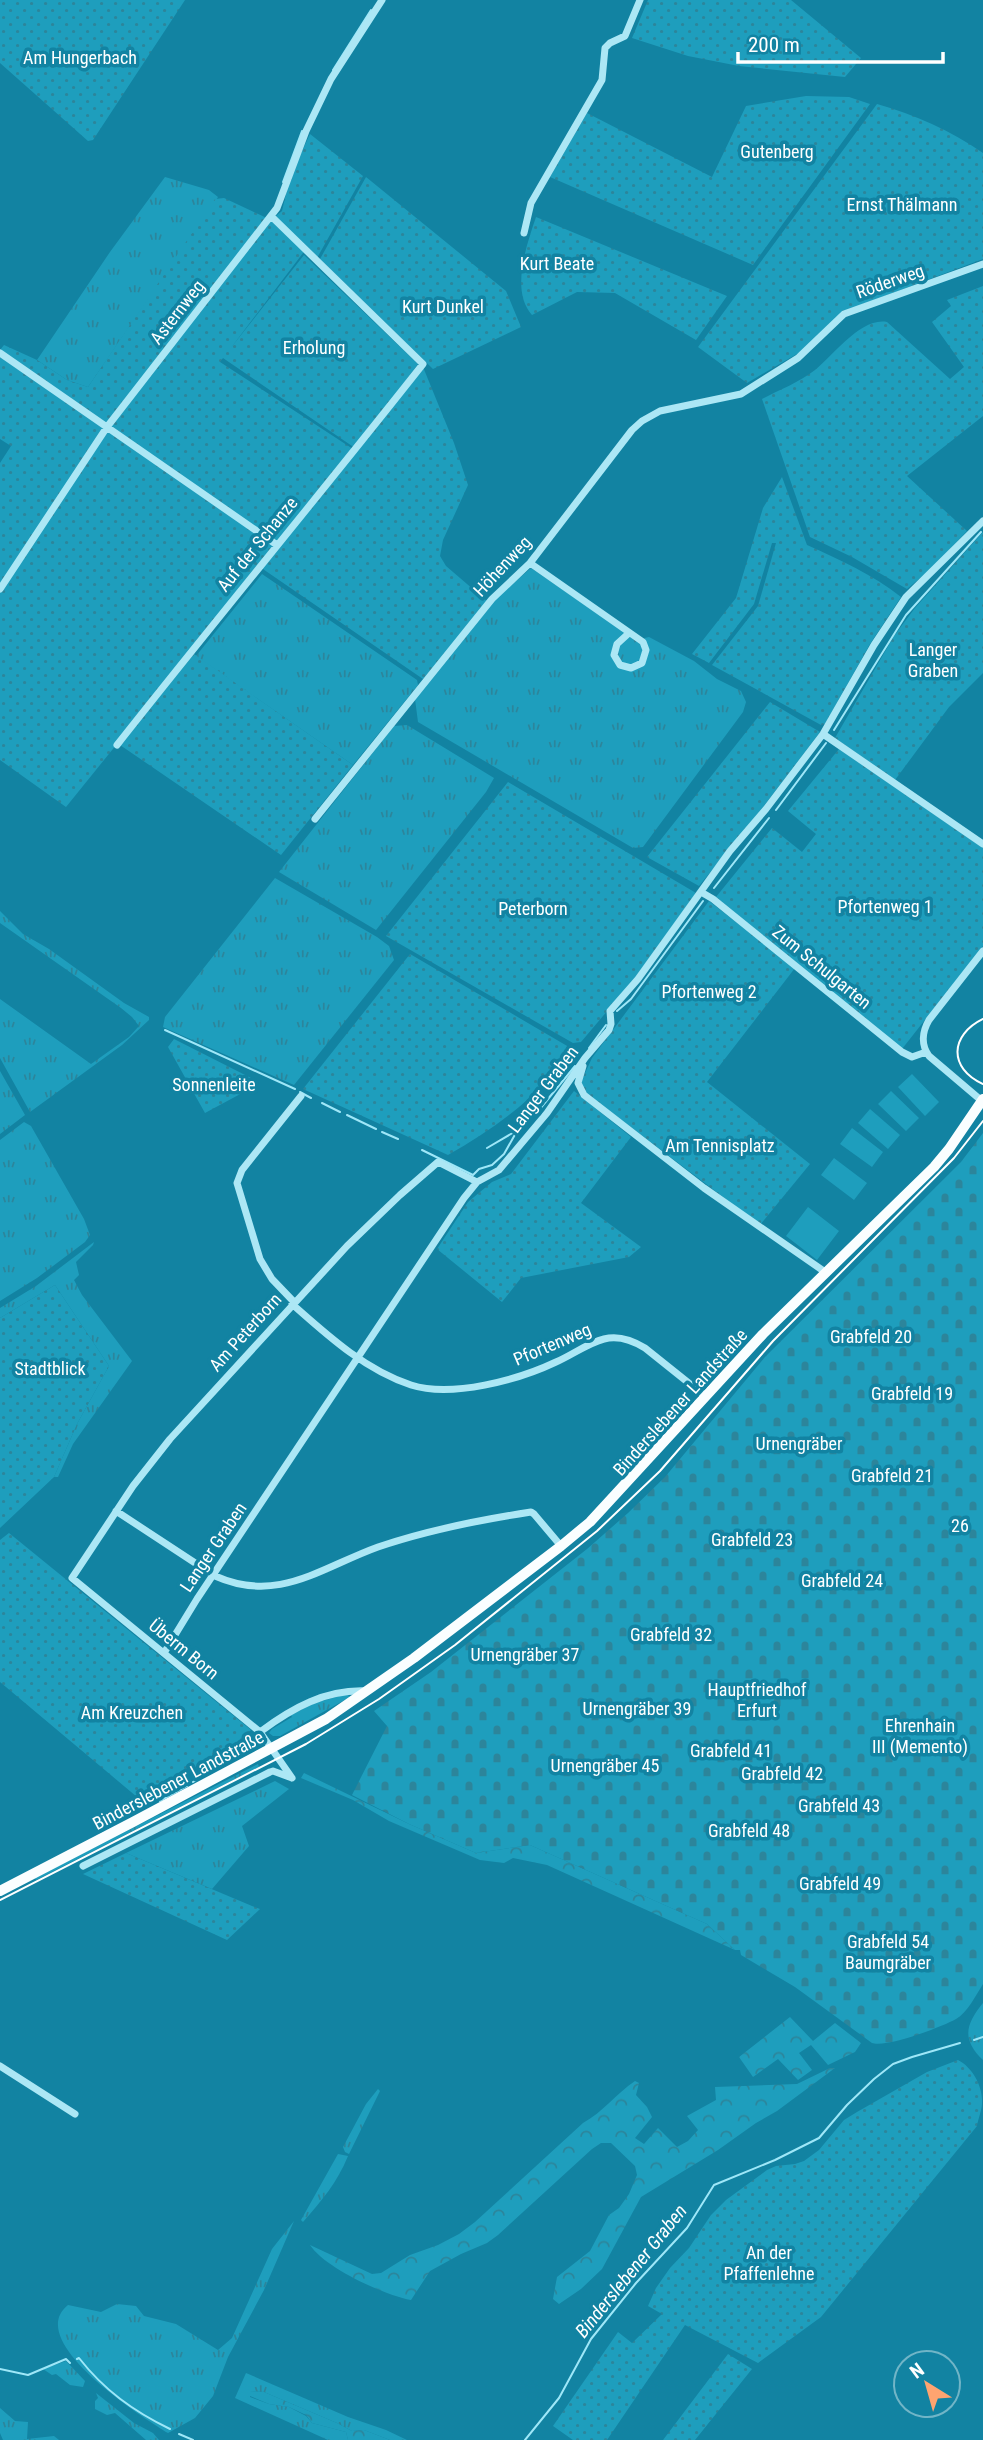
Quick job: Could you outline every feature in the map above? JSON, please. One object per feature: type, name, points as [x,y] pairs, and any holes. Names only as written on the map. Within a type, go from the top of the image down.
[{"type":"main road","name":"Binderslebener Landstraße","points":[[0,1891],[326,1719],[368,1691],[561,1546],[590,1522],[763,1334],[934,1167],[983,1100]]},
{"type":"street","name":"Asternweg","points":[[0,589],[107,427],[271,216],[282,197],[306,131],[331,79],[382,0]]},
{"type":"street","points":[[524,233],[531,203],[602,80],[606,48],[625,36],[640,0]]},
{"type":"street","name":"Auf der Schanze","points":[[117,745],[423,364],[271,216]]},
{"type":"street","name":"Röderweg","points":[[747,389],[798,358],[844,314],[983,264]]},
{"type":"street","points":[[0,353],[277,545]]},
{"type":"street","name":"Höhenweg","points":[[315,819],[492,599],[530,563],[632,430],[660,411],[741,394],[747,389]]},
{"type":"street","name":"Langer Graben","points":[[164,1653],[464,1198],[477,1182],[499,1170],[519,1148],[585,1058],[609,1030],[610,1011],[638,979],[730,852],[823,734],[874,645],[906,597],[983,521]]},
{"type":"street","points":[[530,563],[643,642],[646,650],[642,663],[632,668],[620,665],[614,654],[617,644],[629,633]]},
{"type":"street","points":[[823,734],[983,844]]},
{"type":"street","name":"Zum Schulgarten","points":[[701,892],[713,898],[902,1052],[912,1057],[926,1052]]},
{"type":"street","points":[[983,951],[925,1027],[923,1034],[926,1052],[945,1072],[983,1100]]},
{"type":"street","points":[[585,1058],[578,1083],[584,1095],[744,1217],[825,1272]]},
{"type":"street","name":"Pfortenweg","points":[[301,1096],[238,1177],[239,1191],[260,1259],[272,1279],[322,1331],[359,1357],[411,1385],[425,1388],[469,1387],[516,1378],[593,1344],[616,1337],[645,1348],[705,1396]]},
{"type":"street","name":"Am Peterborn","points":[[72,1578],[116,1511],[170,1438],[293,1303],[374,1220],[438,1162],[477,1182]]},
{"type":"street","points":[[116,1511],[215,1576],[253,1587],[306,1578],[378,1547],[462,1523],[531,1512],[561,1546]]},
{"type":"street","name":"Überm Born","points":[[72,1578],[260,1732],[292,1778],[270,1772],[83,1866]]},
{"type":"street","name":"Binderslebener Landstraße","points":[[260,1732],[292,1709],[310,1701],[350,1691],[368,1691]]},
{"type":"street","points":[[0,2066],[75,2114]]},
{"type":"green space","name":"Am Hungerbach","points":[[0,0],[185,0],[93,140],[88,141],[0,63]]},
{"type":"green space","points":[[648,0],[791,0],[861,58],[845,77],[739,66],[688,56],[632,38]]},
{"type":"green space","name":"Gutenberg","points":[[806,96],[849,97],[870,104],[753,265],[550,177],[587,113],[712,177],[746,106]]},
{"type":"green space","name":"Ernst Thälmann","points":[[877,104],[932,124],[983,153],[983,259],[842,312],[802,351],[747,383],[698,347]]},
{"type":"green space","name":"Erholung","points":[[310,134],[363,176],[317,258],[306,249],[230,349],[304,255],[418,364],[355,448],[223,358],[220,362],[356,451],[423,367],[468,485],[443,540],[440,556],[446,566],[488,602],[423,679],[260,567],[66,807],[0,760],[0,463],[11,446],[0,439],[0,350],[4,345],[37,360],[67,380],[88,387],[215,199],[224,198],[271,220],[282,211],[290,177]]},
{"type":"green space","points":[[165,177],[209,190],[218,197],[88,387],[67,380],[37,360]]},
{"type":"green space","name":"Kurt Dunkel","points":[[366,177],[506,291],[521,327],[433,369],[320,259]]},
{"type":"green space","name":"Kurt Beate","points":[[536,217],[727,296],[696,340],[615,293],[577,292],[532,315],[525,305],[521,281],[525,254]]},
{"type":"green space","points":[[983,286],[983,416],[907,476],[967,531],[931,569],[907,589],[852,557],[810,537],[762,399],[809,374],[858,331],[877,322],[887,322],[950,379],[964,367],[932,322],[951,306],[947,300]]},
{"type":"green space","points":[[782,477],[807,545],[867,574],[901,597],[870,644],[825,724],[821,725],[712,665],[758,606],[776,543],[772,543],[754,604],[709,663],[692,654],[736,598],[763,508]]},
{"type":"green space","name":"Langer Graben","points":[[983,532],[983,673],[949,707],[895,780],[835,738],[894,636],[915,608]]},
{"type":"green space","points":[[531,568],[636,640],[649,637],[694,661],[717,679],[741,691],[746,702],[743,712],[643,847],[633,848],[418,722],[415,699],[493,601]]},
{"type":"green space","points":[[262,574],[417,680],[418,685],[353,765],[196,656]]},
{"type":"green space","points":[[194,654],[353,765],[281,855],[120,745]]},
{"type":"green space","points":[[770,702],[820,732],[763,807],[699,886],[647,857]]},
{"type":"green space","points":[[407,725],[494,778],[486,792],[376,930],[279,872],[394,726]]},
{"type":"green space","name":"Pfortenweg 1","points":[[839,749],[983,848],[983,946],[902,1049],[716,897],[772,828],[802,852],[816,834],[788,811]]},
{"type":"green space","name":"Peterborn","points":[[508,782],[696,893],[636,977],[581,1042],[573,1043],[386,936]]},
{"type":"green space","points":[[275,878],[377,937],[389,946],[394,960],[294,1085],[163,1027],[165,1017]]},
{"type":"green space","name":"Pfortenweg 2","points":[[709,901],[795,968],[707,1082],[810,1164],[760,1225],[586,1093],[580,1084],[592,1058]]},
{"type":"green space","points":[[0,911],[23,934],[149,1017],[122,1045],[30,1112],[0,1058],[0,999],[91,1064],[129,1037],[139,1026],[121,1008],[0,923]]},
{"type":"green space","points":[[410,954],[574,1050],[532,1096],[483,1133],[448,1155],[303,1089]]},
{"type":"green space","name":"Sonnenleite","points":[[174,1039],[251,1078],[244,1092],[205,1113],[168,1047]]},
{"type":"green space","points":[[0,1071],[25,1115],[0,1134]]},
{"type":"green space","points":[[912,1074],[939,1102],[925,1116],[898,1087]]},
{"type":"green space","points":[[574,1091],[631,1137],[581,1203],[641,1247],[629,1257],[521,1278],[502,1302],[437,1249],[468,1202],[492,1182],[511,1174]]},
{"type":"green space","points":[[891,1091],[919,1118],[906,1131],[878,1104]]},
{"type":"green space","points":[[870,1109],[900,1135],[888,1149],[858,1123]]},
{"type":"green space","points":[[24,1122],[31,1126],[84,1219],[90,1235],[85,1242],[37,1278],[0,1301],[0,1140]]},
{"type":"green space","points":[[852,1128],[883,1152],[872,1167],[840,1144]]},
{"type":"green space","name":"Hauptfriedhof Erfurt","points":[[983,1133],[983,1984],[968,2008],[956,2019],[901,2040],[879,2044],[872,2043],[795,1987],[741,1955],[740,1950],[735,1950],[707,1924],[530,1845],[476,1853],[409,1824],[352,1795],[387,1726],[374,1711],[431,1672],[587,1549],[628,1513],[665,1477],[765,1357],[961,1162]]},
{"type":"green space","points":[[834,1158],[867,1183],[854,1200],[821,1175]]},
{"type":"green space","points":[[808,1207],[839,1231],[817,1260],[786,1236]]},
{"type":"green space","points":[[94,1242],[76,1262],[79,1275],[74,1280],[82,1295],[132,1361],[73,1444],[58,1477],[54,1477],[77,1424],[109,1366],[55,1285],[0,1318],[0,1308],[36,1286]]},
{"type":"green space","name":"Stadtblick","points":[[55,1285],[109,1366],[77,1424],[54,1477],[0,1528],[0,1318]]},
{"type":"green space","name":"Am Kreuzchen","points":[[9,1533],[251,1730],[233,1747],[143,1802],[0,1682],[0,1540]]},
{"type":"green space","points":[[347,1694],[350,1697],[280,1736],[269,1733],[292,1717],[291,1715],[315,1703]]},
{"type":"green space","points":[[258,1764],[259,1767],[36,1880],[35,1878]]},
{"type":"green space","points":[[304,1773],[476,1853],[530,1845],[707,1924],[735,1950],[547,1865],[513,1858],[504,1863],[480,1860],[389,1821],[353,1800],[301,1778]]},
{"type":"green space","points":[[275,1781],[289,1789],[242,1826],[249,1846],[212,1889],[126,1853]]},
{"type":"green space","points":[[126,1853],[260,1909],[227,1940],[83,1874]]},
{"type":"green space","points":[[983,2003],[983,2060],[971,2045],[968,2032]]},
{"type":"green space","points":[[790,2017],[813,2041],[835,2023],[861,2043],[855,2052],[828,2065],[811,2045],[799,2053],[812,2070],[798,2080],[778,2059],[753,2077],[739,2057]]},
{"type":"green space","name":"An der Pfaffenlehne","points":[[958,2060],[972,2072],[981,2090],[982,2106],[977,2126],[821,2317],[758,2363],[685,2325],[607,2440],[573,2440],[553,2426],[618,2332],[632,2343],[662,2314],[648,2306],[656,2288],[689,2248],[711,2215],[726,2200],[767,2170],[804,2161],[819,2150],[844,2120],[857,2112],[927,2072]]},
{"type":"green space","points":[[835,2068],[777,2111],[641,2197],[602,2269],[581,2289],[559,2304],[553,2299],[557,2277],[590,2251],[609,2215],[619,2208],[629,2194],[637,2175],[635,2166],[611,2143],[601,2143],[592,2149],[487,2243],[430,2271],[411,2300],[386,2293],[341,2271],[328,2263],[310,2245],[372,2274],[381,2273],[410,2255],[438,2245],[475,2222],[583,2123],[635,2081],[639,2083],[636,2095],[652,2117],[635,2138],[644,2144],[658,2128],[677,2147],[688,2141],[698,2130],[687,2116],[716,2100],[715,2087],[797,2084]]},
{"type":"green space","points":[[378,2089],[380,2091],[349,2154],[343,2147],[366,2104]]},
{"type":"green space","points":[[338,2154],[348,2156],[344,2166],[303,2222],[301,2220]]},
{"type":"green space","points":[[294,2221],[264,2290],[228,2357],[213,2396],[195,2418],[168,2433],[113,2395],[91,2376],[73,2357],[61,2338],[58,2320],[68,2305],[101,2312],[117,2304],[136,2306],[144,2316],[176,2324],[218,2350],[232,2338],[272,2249]]},
{"type":"green space","points":[[728,2354],[752,2369],[695,2440],[663,2440]]},
{"type":"green space","points":[[66,2361],[85,2381],[83,2387],[70,2385],[56,2374],[52,2375],[43,2369]]},
{"type":"green space","points":[[246,2373],[407,2440],[390,2440],[364,2430],[352,2431],[264,2392],[250,2391],[250,2397],[289,2407],[306,2416],[312,2423],[346,2432],[348,2440],[328,2440],[235,2398]]},
{"type":"green space","points":[[250,2391],[264,2392],[352,2431],[364,2430],[390,2440],[348,2440],[346,2432],[312,2423],[306,2415],[289,2407],[269,2404],[250,2396]]},
{"type":"green space","points":[[96,2393],[159,2440],[146,2440],[115,2413],[107,2415],[95,2409],[95,2401],[98,2398]]},
{"type":"green space","points":[[0,2408],[15,2421],[28,2422],[27,2439],[54,2436],[59,2440],[3,2440],[0,2433]]},
{"type":"waterway","points":[[333,70],[371,10]]},
{"type":"waterway","points":[[283,182],[302,131]]},
{"type":"waterway","points":[[834,730],[906,615],[981,532]]},
{"type":"waterway","points":[[776,810],[826,743]]},
{"type":"waterway","points":[[714,888],[769,818]]},
{"type":"waterway","points":[[617,1011],[631,999],[703,901]]},
{"type":"waterway","points":[[589,1048],[606,1025]]},
{"type":"waterway","points":[[165,1030],[295,1089]]},
{"type":"waterway","points":[[422,1150],[473,1175],[479,1169],[492,1165],[504,1154],[517,1131],[539,1110],[575,1066]]},
{"type":"waterway","points":[[300,1092],[311,1098]]},
{"type":"waterway","points":[[322,1103],[340,1112]]},
{"type":"waterway","points":[[347,1115],[376,1129]]},
{"type":"waterway","points":[[487,1148],[516,1131]]},
{"type":"waterway","points":[[382,1132],[398,1139]]},
{"type":"waterway","points":[[193,1782],[241,1751],[252,1740]]},
{"type":"waterway","points":[[160,1801],[187,1786]]},
{"type":"waterway","name":"Binderslebener Graben","points":[[974,2040],[983,2037]]},
{"type":"waterway","name":"Binderslebener Graben","points":[[525,2440],[559,2398],[591,2339],[636,2283],[687,2228],[714,2185],[775,2160],[819,2138],[847,2105],[893,2064],[960,2043]]},
{"type":"waterway","points":[[0,2369],[28,2375],[66,2359],[70,2363]]},
{"type":"waterway","points":[[77,2359],[120,2399],[170,2429]]},
{"type":"waterway","points":[[179,2434],[193,2440]]},
{"type":"tram line","points":[[983,1019],[964,1034],[959,1042],[958,1052],[964,1069],[983,1084]]},
{"type":"tram line","points":[[0,1900],[306,1744],[379,1699],[455,1645],[597,1531],[660,1471],[773,1341],[954,1158],[983,1121]]},
{"type":"park label","name":"Am Tennisplatz","points":[[720,1145]]},
{"type":"park label","name":"Grabfeld 20","points":[[871,1336]]},
{"type":"park label","name":"Grabfeld 19","points":[[912,1393]]},
{"type":"park label","name":"Urnengräber","points":[[799,1443]]},
{"type":"park label","name":"Grabfeld 21","points":[[892,1475]]},
{"type":"park label","name":"26","points":[[960,1525]]},
{"type":"park label","name":"Grabfeld 23","points":[[752,1539]]},
{"type":"park label","name":"Grabfeld 24","points":[[842,1580]]},
{"type":"park label","name":"Grabfeld 32","points":[[671,1634]]},
{"type":"park label","name":"Urnengräber 37","points":[[525,1654]]},
{"type":"park label","name":"Urnengräber 39","points":[[637,1708]]},
{"type":"park label","name":"Ehrenhain III (Memento)","points":[[920,1735]]},
{"type":"park label","name":"Grabfeld 41","points":[[731,1750]]},
{"type":"park label","name":"Urnengräber 45","points":[[605,1765]]},
{"type":"park label","name":"Grabfeld 42","points":[[782,1773]]},
{"type":"park label","name":"Grabfeld 43","points":[[839,1805]]},
{"type":"park label","name":"Grabfeld 48","points":[[749,1830]]},
{"type":"park label","name":"Grabfeld 49","points":[[840,1883]]},
{"type":"park label","name":"Grabfeld 54 Baumgräber","points":[[888,1951]]}]
